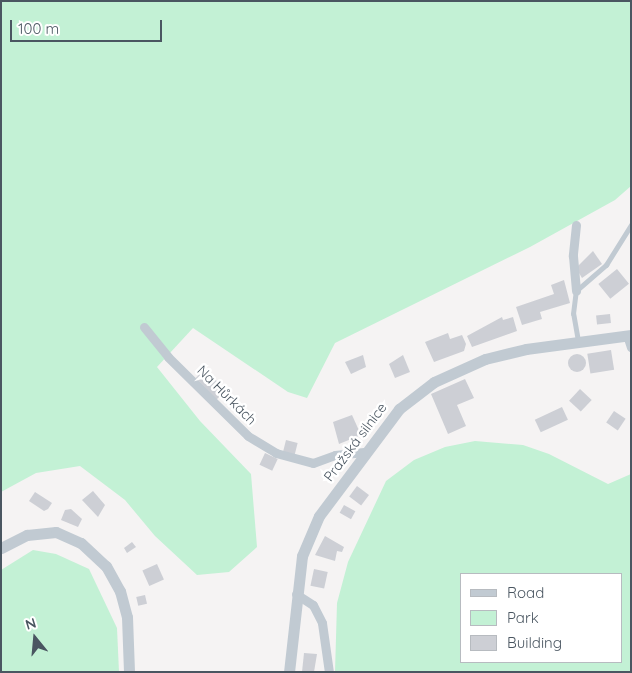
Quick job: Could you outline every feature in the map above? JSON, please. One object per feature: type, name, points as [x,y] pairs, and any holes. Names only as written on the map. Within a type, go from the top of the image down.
[{"type":"street","points":[[576,225],[573,256],[576,290]]},
{"type":"street","name":"Na Hůrkách","points":[[144,327],[168,357],[248,436],[276,453],[313,463],[335,455],[364,452]]},
{"type":"street","points":[[629,335],[631,348]]},
{"type":"street","name":"Pražská silnice","points":[[289,672],[296,594],[302,556],[319,516],[364,452],[399,409],[434,382],[485,359],[526,349],[629,335]]},
{"type":"street","points":[[1,548],[27,535],[56,532],[81,543],[106,566],[120,591],[127,617],[129,672]]},
{"type":"street","points":[[296,594],[313,605],[322,623],[329,672]]},
{"type":"lane","points":[[578,342],[573,314],[576,290],[606,265],[631,225]]},
{"type":"green space","points":[[1,1],[631,1],[631,186],[615,200],[530,247],[335,343],[307,398],[288,392],[193,328],[157,367],[200,421],[251,474],[257,547],[229,572],[197,575],[155,536],[125,500],[80,466],[36,473],[1,492]]},
{"type":"green space","points":[[475,441],[523,445],[549,454],[608,484],[631,474],[631,672],[335,672],[337,603],[348,562],[386,481],[414,460],[445,447]]},
{"type":"green space","points":[[33,550],[56,554],[89,569],[117,628],[119,672],[1,672],[1,570]]},
{"type":"building","points":[[593,251],[602,264],[582,278],[576,268]]},
{"type":"building","points":[[617,269],[629,284],[610,299],[598,284]]},
{"type":"building","points":[[564,280],[570,303],[540,312],[542,319],[522,325],[516,307],[554,294],[551,285]]},
{"type":"building","points":[[610,314],[611,323],[597,324],[596,315]]},
{"type":"building","points":[[502,317],[503,320],[513,317],[517,331],[472,347],[467,336]]},
{"type":"building","points":[[448,333],[450,339],[462,335],[466,344],[464,351],[434,362],[425,342]]},
{"type":"building","points":[[611,350],[614,370],[590,374],[587,354]]},
{"type":"building","points":[[577,354],[583,357],[586,363],[583,369],[577,372],[571,369],[568,363],[571,357]]},
{"type":"building","points":[[363,355],[366,367],[351,374],[345,362]]},
{"type":"building","points":[[403,355],[410,372],[395,378],[389,364]]},
{"type":"building","points":[[205,369],[226,391],[216,400],[196,378]]},
{"type":"building","points":[[465,379],[474,398],[457,405],[466,426],[448,434],[431,394]]},
{"type":"building","points":[[580,389],[592,400],[581,412],[569,401]]},
{"type":"building","points":[[562,407],[568,420],[541,432],[535,420]]},
{"type":"building","points":[[614,411],[626,419],[618,430],[606,423]]},
{"type":"building","points":[[352,415],[361,435],[339,444],[333,422]]},
{"type":"building","points":[[286,440],[298,443],[295,455],[283,452]]},
{"type":"building","points":[[265,453],[278,459],[272,471],[260,465]]},
{"type":"building","points":[[357,486],[369,495],[361,505],[349,496]]},
{"type":"building","points":[[93,491],[105,505],[98,517],[82,500]]},
{"type":"building","points":[[35,492],[52,503],[48,509],[44,511],[29,501]]},
{"type":"building","points":[[344,505],[355,511],[351,519],[340,513]]},
{"type":"building","points":[[71,509],[82,519],[78,527],[61,520],[65,510]]},
{"type":"building","points":[[325,536],[344,547],[342,552],[337,551],[335,561],[315,555]]},
{"type":"building","points":[[132,542],[136,547],[127,553],[124,548]]},
{"type":"building","points":[[157,564],[164,580],[149,586],[142,571]]},
{"type":"building","points":[[314,569],[328,572],[324,589],[310,586]]},
{"type":"building","points":[[145,595],[147,604],[138,606],[136,597]]},
{"type":"building","points":[[304,653],[317,654],[314,672],[302,672]]}]
